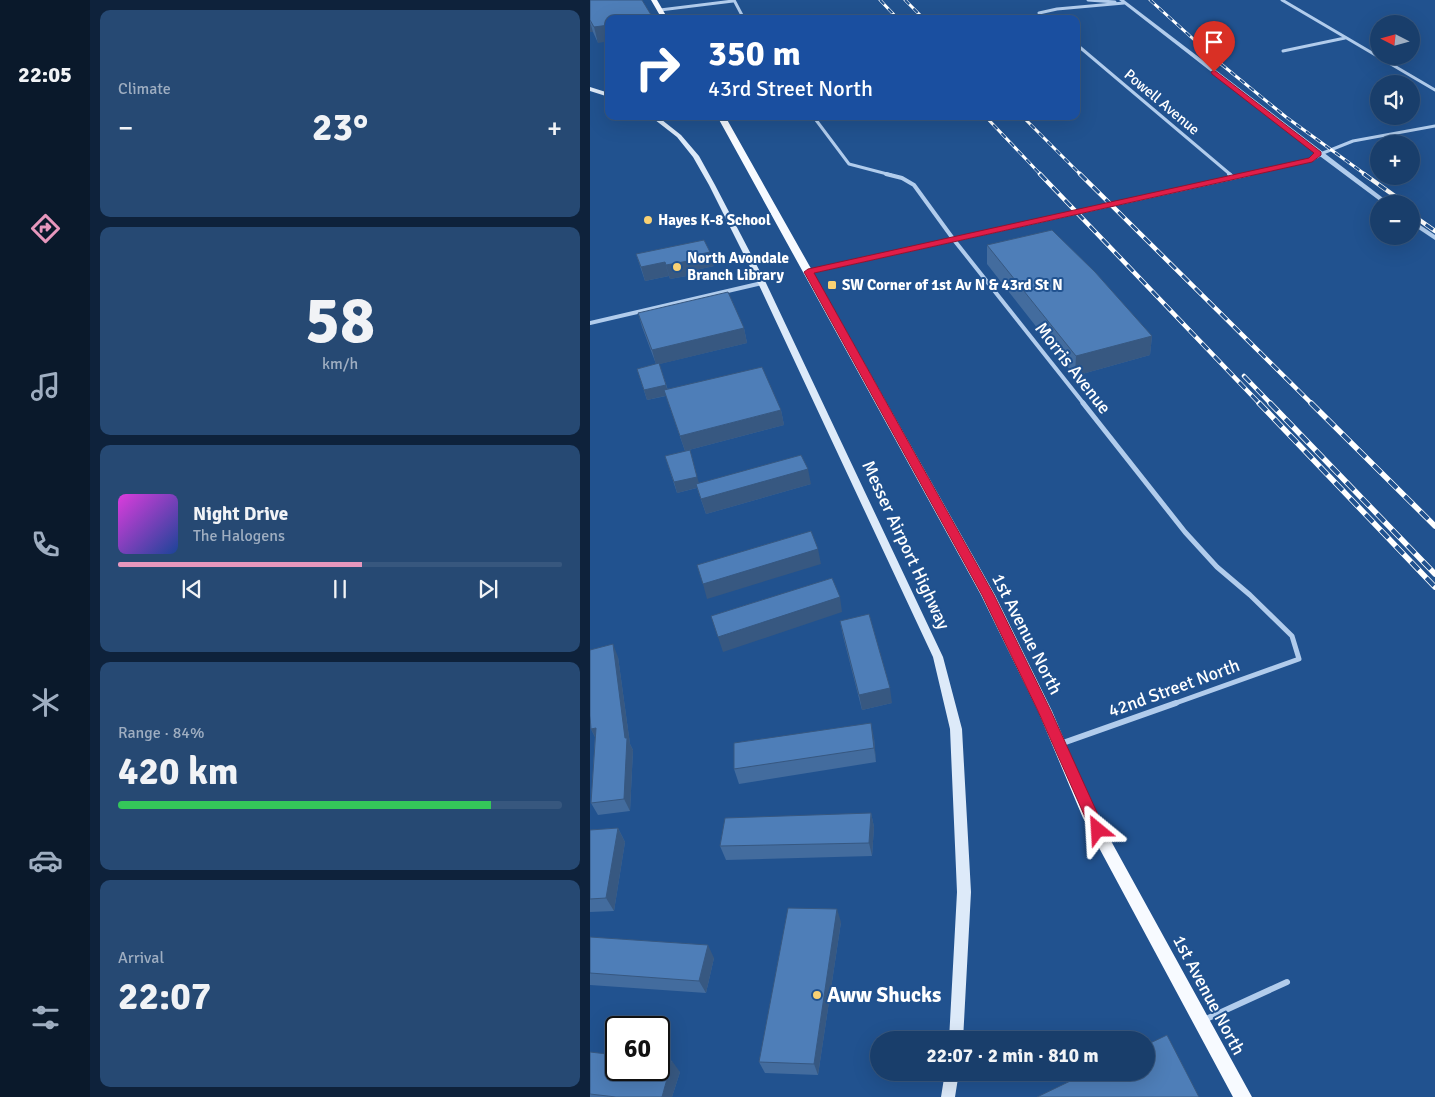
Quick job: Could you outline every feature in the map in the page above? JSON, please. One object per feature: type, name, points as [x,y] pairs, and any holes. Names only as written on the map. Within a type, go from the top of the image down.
[{"type":"main road","points":[[654,0],[662,15]]},
{"type":"main road","points":[[590,89],[605,94]]},
{"type":"main road","name":"Messer Airport Highway","points":[[658,120],[679,136],[696,156],[762,283],[938,657],[956,729],[964,892],[956,1031]]},
{"type":"main road","name":"1st Avenue North","points":[[723,120],[988,595],[1059,745],[1088,813],[1243,1097]]},
{"type":"main road","points":[[948,1097],[951,1081]]},
{"type":"street","points":[[660,10],[734,0],[742,15]]},
{"type":"street","points":[[1088,0],[1123,1],[1376,195]]},
{"type":"street","points":[[1282,0],[1435,90]]},
{"type":"street","points":[[1041,15],[1038,13],[1057,9],[1124,4],[1123,1]]},
{"type":"street","points":[[1283,51],[1345,38]]},
{"type":"street","name":"Powell Avenue","points":[[1080,47],[1233,177]]},
{"type":"street","name":"Morris Avenue","points":[[816,120],[849,164],[902,178],[914,185],[954,240],[1185,532],[1217,566],[1292,636],[1299,659]]},
{"type":"street","points":[[808,272],[1312,160],[1319,153],[1329,148],[1374,137],[1435,126]]},
{"type":"street","points":[[1420,227],[1435,238]]},
{"type":"street","points":[[590,323],[762,283]]},
{"type":"street","name":"42nd Street North","points":[[1059,745],[1299,659]]},
{"type":"street","points":[[1201,1021],[1287,982]]},
{"type":"building","points":[[590,0],[642,0],[651,15],[605,15],[605,26],[594,27],[590,20]]},
{"type":"building","points":[[1052,230],[1095,272],[1152,336],[1076,356],[987,245]]},
{"type":"building","points":[[704,240],[710,252],[687,257],[688,261],[666,265],[665,262],[641,267],[636,254]]},
{"type":"building","points":[[728,292],[744,328],[652,350],[638,313]]},
{"type":"building","points":[[659,363],[666,385],[644,390],[637,369]]},
{"type":"building","points":[[762,367],[781,410],[680,436],[664,390]]},
{"type":"building","points":[[690,450],[697,477],[674,482],[665,456]]},
{"type":"building","points":[[801,455],[808,469],[701,499],[696,484]]},
{"type":"building","points":[[811,531],[818,549],[703,584],[697,565]]},
{"type":"building","points":[[832,578],[840,597],[718,637],[711,616]]},
{"type":"building","points":[[869,614],[890,688],[859,695],[840,621]]},
{"type":"building","points":[[613,644],[625,738],[627,738],[624,799],[591,803],[596,728],[591,729],[590,650]]},
{"type":"building","points":[[871,723],[874,748],[734,769],[734,743]]},
{"type":"building","points":[[871,813],[869,843],[720,846],[725,818]]},
{"type":"building","points":[[618,828],[606,898],[590,899],[590,830]]},
{"type":"building","points":[[788,908],[837,909],[814,1064],[759,1062]]},
{"type":"building","points":[[590,937],[708,945],[699,981],[590,973]]},
{"type":"building","points":[[1167,1035],[1199,1097],[1037,1097],[1070,1081],[1155,1081],[1155,1041]]},
{"type":"building","points":[[590,1052],[605,1054],[605,1081],[666,1081],[662,1097],[616,1097],[590,1094]]},
{"type":"railway","points":[[880,0],[894,15]]},
{"type":"railway","points":[[905,0],[920,15]]},
{"type":"railway","points":[[1150,0],[1221,64],[1286,117],[1366,175]]},
{"type":"railway","points":[[989,120],[1041,175]]},
{"type":"railway","points":[[1026,120],[1080,174]]},
{"type":"railway","points":[[1040,174],[1260,404]]},
{"type":"railway","points":[[1080,174],[1312,404]]},
{"type":"railway","points":[[1364,174],[1393,195]]},
{"type":"railway","points":[[1420,220],[1435,231]]},
{"type":"railway","points":[[1244,376],[1271,404]]},
{"type":"railway","points":[[1259,403],[1435,587]]},
{"type":"railway","points":[[1270,403],[1435,574]]},
{"type":"railway","points":[[1311,403],[1435,526]]},
{"type":"place","name":"Hayes K-8 School","points":[[648,220]]},
{"type":"place","name":"North Avondale Branch Library","points":[[677,267]]},
{"type":"place","name":"SW Corner of 1st Av N & 43rd St N","points":[[832,285]]},
{"type":"place","name":"Aww Shucks","points":[[817,995]]},
{"type":"route","points":[[1098,830],[1088,813],[1045,711],[988,595],[808,272],[1312,160],[1319,153],[1214,72]]}]
